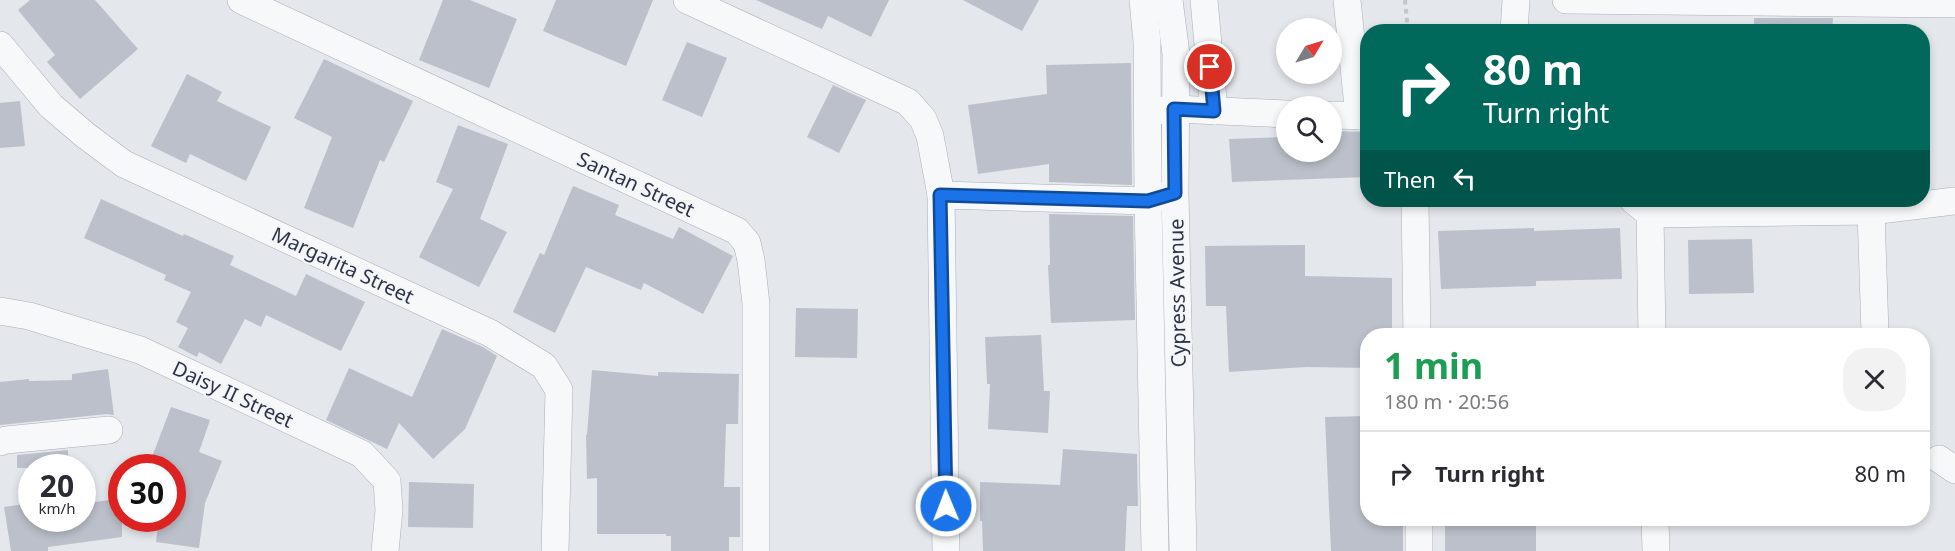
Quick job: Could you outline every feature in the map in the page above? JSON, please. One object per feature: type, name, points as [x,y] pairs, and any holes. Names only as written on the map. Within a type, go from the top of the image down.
[{"type":"street","name":"Santan Street","points":[[241,0],[737,231],[747,243],[756,304],[756,551]]},
{"type":"street","points":[[687,0],[908,102],[923,119],[930,136],[940,195],[946,551]]},
{"type":"street","name":"Cypress Avenue","points":[[1143,0],[1148,42],[1175,193],[1183,551]]},
{"type":"street","name":"Cypress Avenue","points":[[1155,551],[1148,201],[1161,110],[1176,54],[1168,0]]},
{"type":"street","points":[[1204,0],[1214,111]]},
{"type":"street","points":[[1347,0],[1360,89]]},
{"type":"street","points":[[1514,24],[1516,0]]},
{"type":"street","points":[[1566,0],[1955,4]]},
{"type":"street","name":"Margarita Street","points":[[0,45],[51,106],[124,164],[490,333],[544,366],[559,390],[555,551]]},
{"type":"street","points":[[1161,110],[1276,114]]},
{"type":"street","points":[[1342,115],[1360,116]]},
{"type":"street","points":[[940,195],[1148,201],[1175,193]]},
{"type":"street","points":[[1930,204],[1955,201]]},
{"type":"street","points":[[1415,207],[1417,328]]},
{"type":"street","points":[[1651,328],[1642,207],[1871,211],[1905,207]]},
{"type":"street","points":[[1871,211],[1875,328]]},
{"type":"street","name":"Daisy II Street","points":[[0,311],[29,316],[140,350],[363,454],[387,481],[389,510],[385,551]]},
{"type":"street","points":[[0,442],[109,430]]},
{"type":"street","points":[[1419,526],[1419,551]]},
{"type":"street","points":[[1655,526],[1656,551]]},
{"type":"path","points":[[1405,0],[1407,24]]},
{"type":"building","points":[[30,0],[95,0],[138,49],[80,99],[47,62],[55,55],[18,10]]},
{"type":"building","points":[[443,0],[470,0],[517,19],[489,88],[419,60]]},
{"type":"building","points":[[556,0],[653,0],[626,66],[543,31]]},
{"type":"building","points":[[756,0],[889,0],[871,37],[828,16],[822,29]]},
{"type":"building","points":[[963,0],[1039,0],[1022,31]]},
{"type":"building","points":[[1754,18],[1833,18],[1833,24],[1754,24]]},
{"type":"building","points":[[687,42],[727,58],[702,117],[662,100]]},
{"type":"building","points":[[324,59],[413,101],[384,162],[380,160],[353,228],[304,208],[332,137],[294,118]]},
{"type":"building","points":[[1131,63],[1132,185],[1049,182],[1049,164],[978,174],[968,105],[1047,94],[1046,65]]},
{"type":"building","points":[[187,74],[222,92],[217,101],[271,127],[246,181],[190,154],[186,163],[151,146]]},
{"type":"building","points":[[833,85],[866,100],[839,153],[807,137]]},
{"type":"building","points":[[20,101],[25,146],[0,148],[0,103]]},
{"type":"building","points":[[458,125],[508,144],[480,219],[507,232],[479,287],[419,257],[453,189],[436,182]]},
{"type":"building","points":[[1342,131],[1360,132],[1360,177],[1232,182],[1229,139],[1276,137],[1276,162],[1342,162]]},
{"type":"building","points":[[573,186],[619,205],[615,215],[673,239],[679,227],[733,256],[703,314],[644,283],[641,290],[586,267],[555,333],[513,312],[540,253],[544,255]]},
{"type":"building","points":[[101,199],[234,256],[230,265],[296,296],[306,274],[365,302],[341,351],[266,315],[261,327],[245,319],[221,364],[199,352],[197,357],[178,347],[188,328],[176,322],[191,292],[164,280],[166,275],[84,238]]},
{"type":"building","points":[[1049,214],[1133,216],[1135,320],[1051,323],[1048,265],[1050,265]]},
{"type":"building","points":[[1534,228],[1534,231],[1620,228],[1622,279],[1536,281],[1536,286],[1441,289],[1438,231]]},
{"type":"building","points":[[1752,239],[1754,293],[1689,294],[1688,240]]},
{"type":"building","points":[[1305,245],[1305,276],[1392,278],[1392,328],[1360,328],[1360,368],[1307,367],[1229,372],[1226,306],[1206,306],[1205,246]]},
{"type":"building","points":[[796,308],[858,309],[857,358],[795,357]]},
{"type":"building","points":[[442,329],[483,347],[497,356],[465,429],[433,459],[399,423],[387,449],[326,420],[349,368],[412,397]]},
{"type":"building","points":[[1041,335],[1044,391],[1050,391],[1048,433],[988,429],[990,384],[987,384],[985,337]]},
{"type":"building","points":[[108,369],[114,415],[0,425],[0,382],[29,379],[29,381],[72,380],[72,374]]},
{"type":"building","points":[[592,370],[658,376],[658,372],[739,374],[738,424],[726,424],[724,487],[740,487],[740,537],[729,537],[729,551],[671,551],[671,536],[666,536],[666,534],[597,534],[597,478],[587,479],[586,435]]},
{"type":"building","points":[[171,407],[210,420],[199,452],[222,461],[205,503],[199,548],[156,542],[157,532],[186,532],[186,454],[153,454]]},
{"type":"building","points":[[1360,416],[1360,526],[1403,526],[1403,551],[1331,551],[1325,417]]},
{"type":"building","points":[[1063,449],[1137,454],[1138,506],[1127,506],[1125,551],[983,551],[980,482],[1060,485]]},
{"type":"building","points":[[68,450],[68,454],[27,454]]},
{"type":"building","points":[[409,482],[474,484],[473,528],[408,527]]},
{"type":"building","points":[[108,500],[108,532],[122,532],[122,537],[48,547],[48,551],[11,551],[4,507],[18,505],[18,532],[96,532],[96,502]]},
{"type":"building","points":[[1445,526],[1536,526],[1536,551],[1445,551]]},
{"type":"route","points":[[946,506],[940,195],[1148,201],[1175,193],[1174,109],[1214,111],[1210,67]]}]
